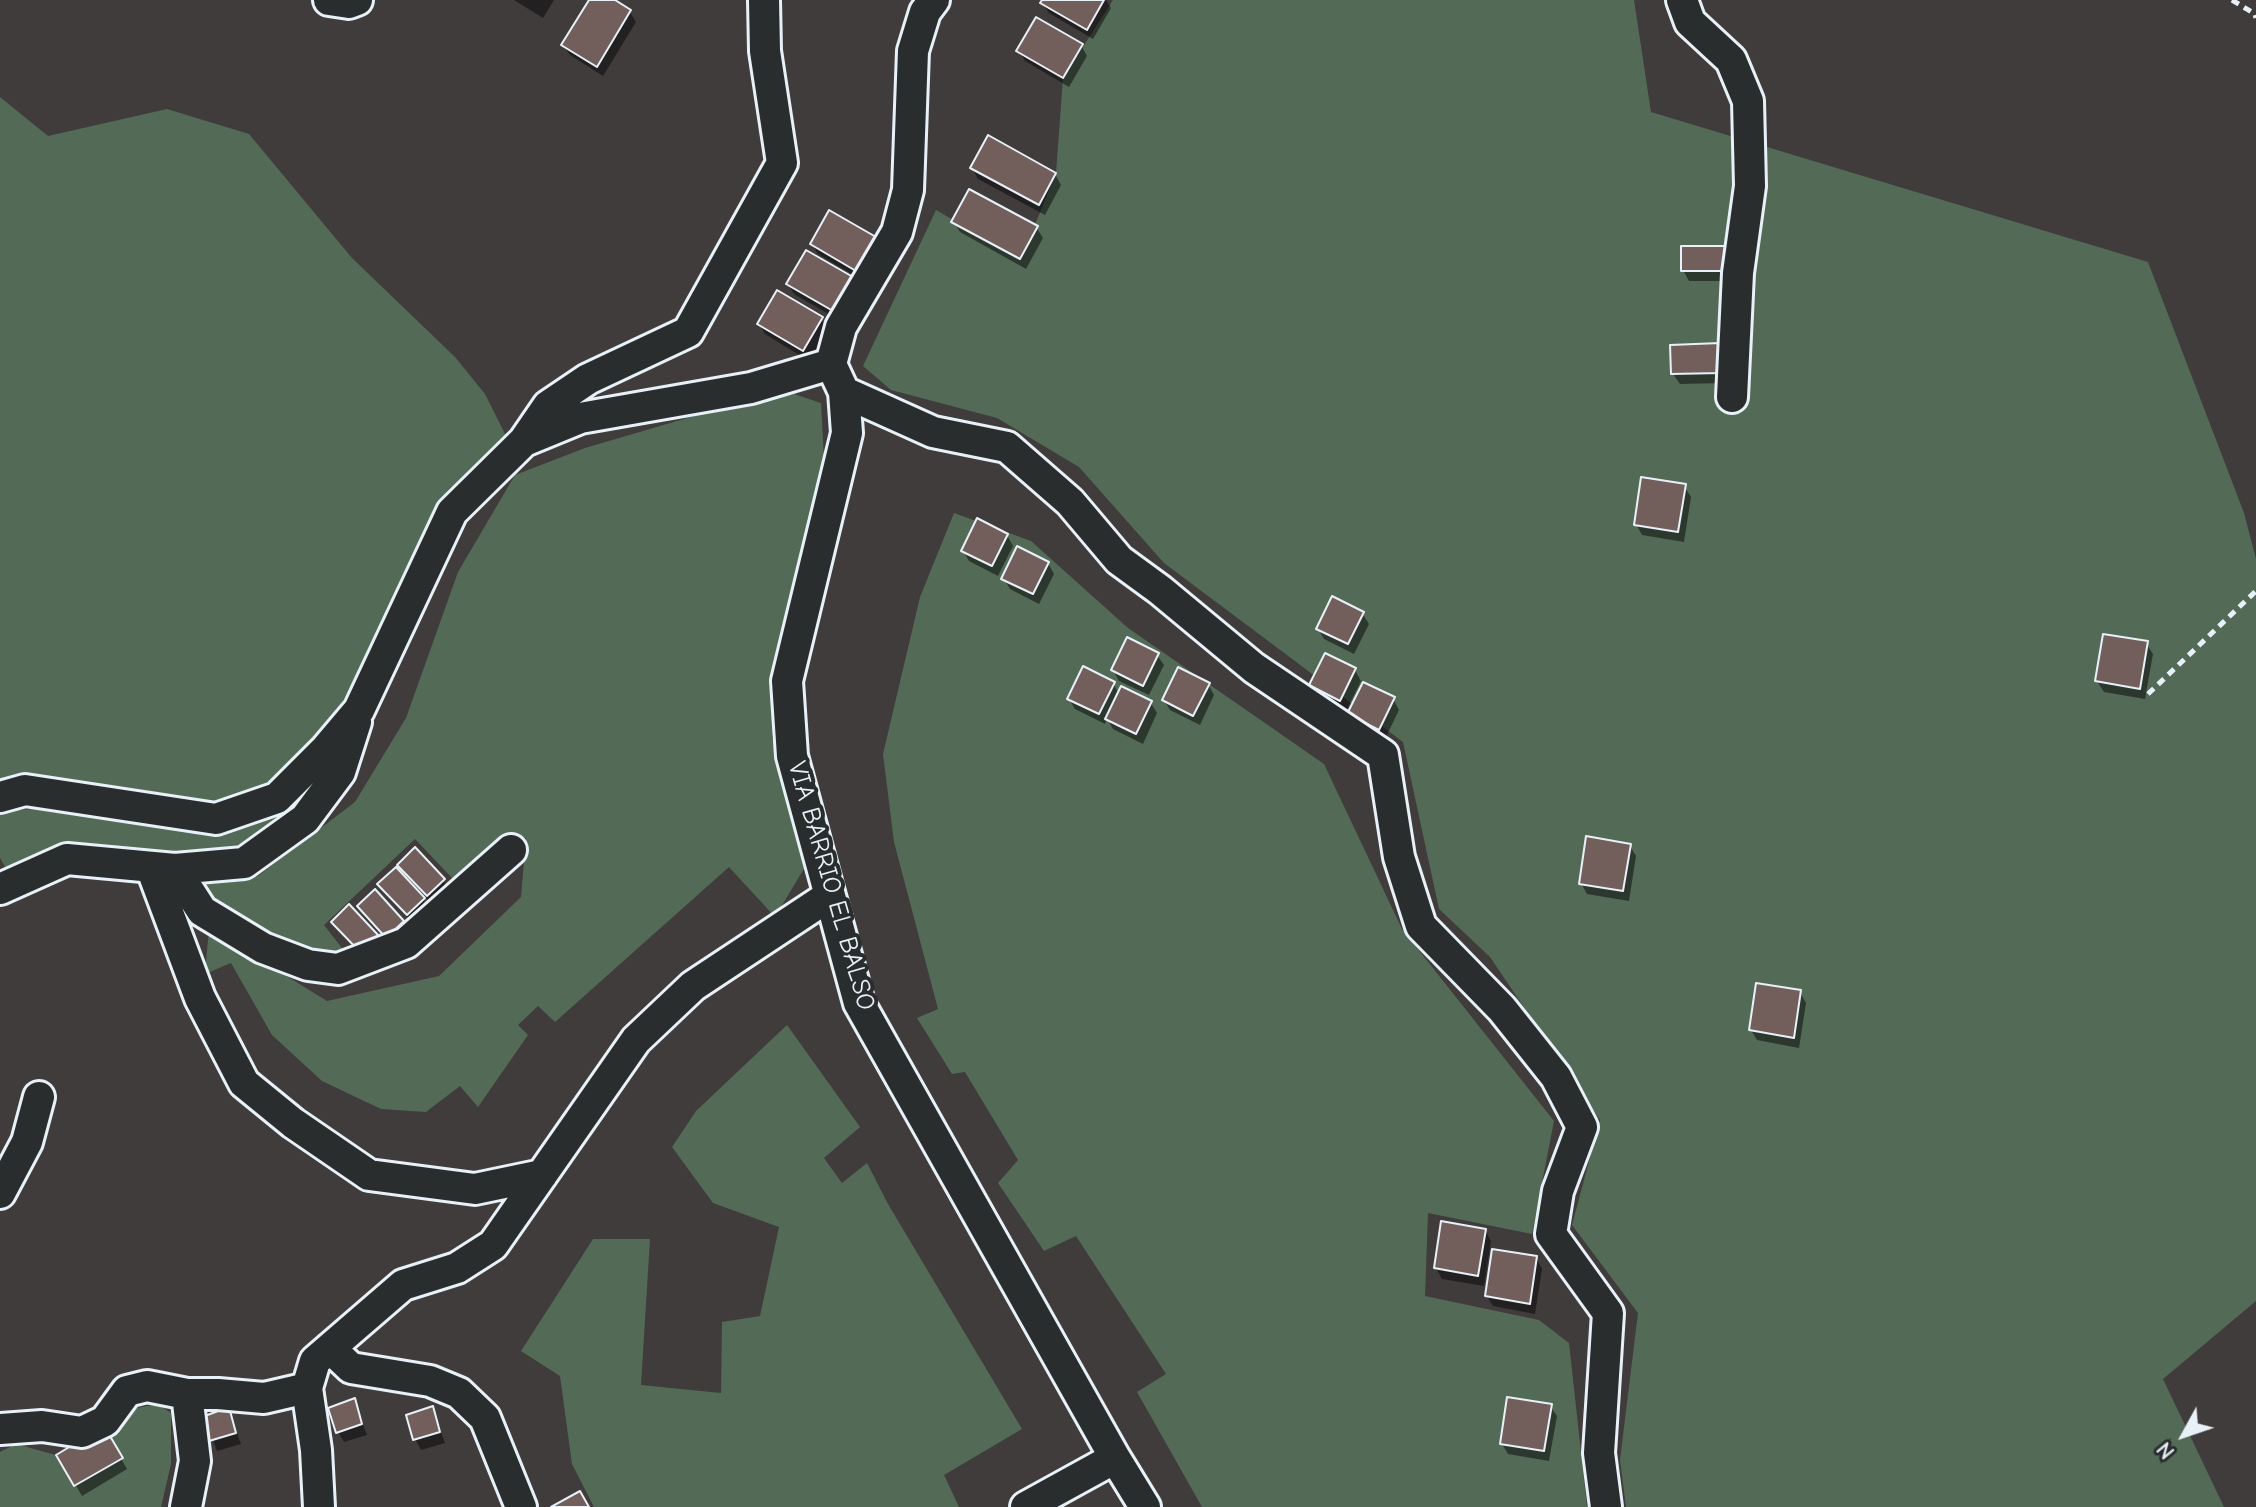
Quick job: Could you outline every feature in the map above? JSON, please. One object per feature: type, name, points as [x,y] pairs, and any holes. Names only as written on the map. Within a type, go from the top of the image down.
[{"type":"street","points":[[329,0],[349,3],[357,0]]},
{"type":"street","points":[[0,889],[67,859],[163,868],[244,863],[305,819],[340,772],[359,710],[452,512],[524,441],[548,406],[588,379],[688,332],[782,163],[765,51],[764,0]]},
{"type":"street","points":[[934,0],[925,12],[913,51],[908,190],[897,232],[841,327],[831,364],[844,392],[933,432],[1007,447],[1070,502],[1119,560],[1254,668],[1383,755],[1399,857],[1421,926],[1502,1009],[1556,1077],[1582,1127],[1558,1191],[1551,1234],[1608,1313],[1599,1453],[1606,1507]]},
{"type":"street","points":[[1682,0],[1690,22],[1731,60],[1748,101],[1750,186],[1738,273],[1732,397]]},
{"type":"street","points":[[524,441],[580,418],[751,388],[831,364]]},
{"type":"street","name":"VIA BARRIO EL BALSO","points":[[844,392],[847,433],[787,681],[792,756],[829,896],[859,1003],[1145,1507]]},
{"type":"street","points":[[0,797],[25,790],[216,819],[277,798],[326,749],[359,710]]},
{"type":"street","points":[[163,868],[202,911],[263,948],[308,965],[338,969],[406,943],[511,850]]},
{"type":"street","points":[[163,868],[200,998],[244,1083],[293,1123],[369,1175],[475,1189],[542,1175]]},
{"type":"street","points":[[319,1507],[316,1450],[307,1388],[315,1361],[403,1285],[457,1268],[493,1245],[636,1040],[693,986],[829,896]]},
{"type":"street","points":[[0,1193],[27,1142],[39,1097]]},
{"type":"street","points":[[330,1348],[351,1368],[430,1381],[459,1393],[485,1418],[521,1507]]},
{"type":"street","points":[[0,1429],[42,1426],[82,1432],[105,1421],[127,1391],[147,1386],[187,1394],[264,1398],[307,1388]]},
{"type":"street","points":[[186,1507],[195,1461],[187,1394]]},
{"type":"street","points":[[1026,1507],[1115,1458]]},
{"type":"path","points":[[2232,0],[2255,14],[2256,18]]},
{"type":"path","points":[[2148,694],[2256,591]]},
{"type":"green space","points":[[1113,0],[1634,0],[1651,112],[2148,262],[2244,513],[2256,559],[2256,1301],[2163,1379],[2224,1507],[1626,1507],[1620,1460],[1638,1313],[1572,1225],[1600,1120],[1490,957],[1439,909],[1403,742],[1164,563],[1079,467],[997,418],[891,390],[863,366],[936,210],[1021,259],[1056,173],[1063,78]]},
{"type":"green space","points":[[0,97],[48,136],[167,109],[249,134],[352,258],[455,357],[485,394],[508,440],[322,734],[264,785],[207,809],[66,780],[0,785]]},
{"type":"green space","points":[[794,394],[821,403],[824,459],[772,737],[805,867],[775,917],[729,867],[555,1022],[538,1006],[518,1025],[528,1035],[478,1107],[460,1086],[426,1112],[381,1109],[322,1081],[272,1035],[231,963],[205,974],[209,928],[327,1001],[439,976],[521,897],[526,838],[510,833],[453,879],[415,839],[324,925],[345,952],[310,955],[225,917],[204,885],[258,876],[355,802],[406,718],[458,572],[515,475],[585,448],[718,409]]},
{"type":"green space","points":[[954,513],[1031,541],[1128,628],[1324,764],[1402,929],[1554,1121],[1532,1234],[1428,1213],[1425,1296],[1539,1320],[1569,1343],[1587,1507],[1202,1507],[1137,1392],[1166,1374],[1076,1236],[1044,1251],[998,1183],[1018,1160],[965,1072],[952,1074],[917,1018],[938,1009],[894,842],[883,754],[920,597]]},
{"type":"green space","points":[[354,740],[320,796],[245,848],[8,872],[0,858],[0,814],[12,810],[76,807],[205,826]]},
{"type":"green space","points":[[787,1025],[860,1127],[824,1158],[842,1183],[867,1163],[888,1204],[1022,1429],[944,1475],[959,1507],[594,1507],[572,1464],[560,1376],[521,1351],[593,1239],[650,1239],[641,1385],[721,1393],[722,1322],[760,1316],[779,1227],[713,1203],[672,1147],[696,1111]]},
{"type":"green space","points":[[158,1404],[171,1413],[171,1464],[161,1507],[0,1507],[0,1452],[16,1444],[56,1455],[75,1486],[123,1458],[104,1426],[121,1411]]},
{"type":"building","points":[[589,0],[615,0],[631,10],[597,67],[561,45]]},
{"type":"building","points":[[1042,0],[1104,0],[1087,30],[1040,3]]},
{"type":"building","points":[[1036,17],[1083,44],[1063,78],[1016,51]]},
{"type":"building","points":[[988,135],[1056,173],[1039,205],[970,168]]},
{"type":"building","points":[[969,189],[1038,226],[1020,259],[951,222]]},
{"type":"building","points":[[829,210],[876,237],[856,271],[810,244]]},
{"type":"building","points":[[1681,246],[1730,246],[1730,271],[1681,271]]},
{"type":"building","points":[[806,250],[853,277],[833,311],[786,284]]},
{"type":"building","points":[[777,290],[823,317],[803,351],[757,324]]},
{"type":"building","points":[[1720,343],[1721,373],[1671,374],[1670,345]]},
{"type":"building","points":[[1641,477],[1686,484],[1678,532],[1634,525]]},
{"type":"building","points":[[977,518],[1008,534],[992,566],[961,551]]},
{"type":"building","points":[[1017,546],[1049,562],[1033,594],[1001,579]]},
{"type":"building","points":[[1332,596],[1364,612],[1348,644],[1316,629]]},
{"type":"building","points":[[2103,634],[2148,641],[2140,689],[2095,681]]},
{"type":"building","points":[[1127,637],[1159,653],[1143,686],[1111,670]]},
{"type":"building","points":[[1325,653],[1356,668],[1340,701],[1309,685]]},
{"type":"building","points":[[1083,666],[1115,682],[1099,714],[1067,699]]},
{"type":"building","points":[[1178,667],[1210,683],[1193,716],[1162,700]]},
{"type":"building","points":[[1363,682],[1395,697],[1379,730],[1347,714]]},
{"type":"building","points":[[1121,686],[1152,701],[1136,734],[1105,719]]},
{"type":"building","points":[[1586,836],[1631,844],[1623,891],[1579,884]]},
{"type":"building","points":[[415,847],[445,879],[427,896],[397,865]]},
{"type":"building","points":[[396,867],[425,898],[407,915],[377,884]]},
{"type":"building","points":[[375,889],[404,921],[386,938],[357,906]]},
{"type":"building","points":[[349,904],[379,936],[361,953],[331,922]]},
{"type":"building","points":[[1756,983],[1801,990],[1794,1038],[1749,1030]]},
{"type":"building","points":[[1441,1221],[1486,1229],[1478,1276],[1434,1268]]},
{"type":"building","points":[[1492,1249],[1537,1256],[1530,1304],[1485,1296]]},
{"type":"building","points":[[1507,1397],[1552,1404],[1544,1451],[1500,1444]]},
{"type":"building","points":[[355,1398],[362,1424],[336,1433],[328,1408]]},
{"type":"building","points":[[433,1406],[440,1432],[413,1440],[406,1415]]},
{"type":"building","points":[[229,1407],[236,1433],[209,1441],[202,1417]]},
{"type":"building","points":[[104,1426],[123,1458],[74,1486],[56,1455]]},
{"type":"building","points":[[580,1491],[589,1507],[551,1507]]}]
